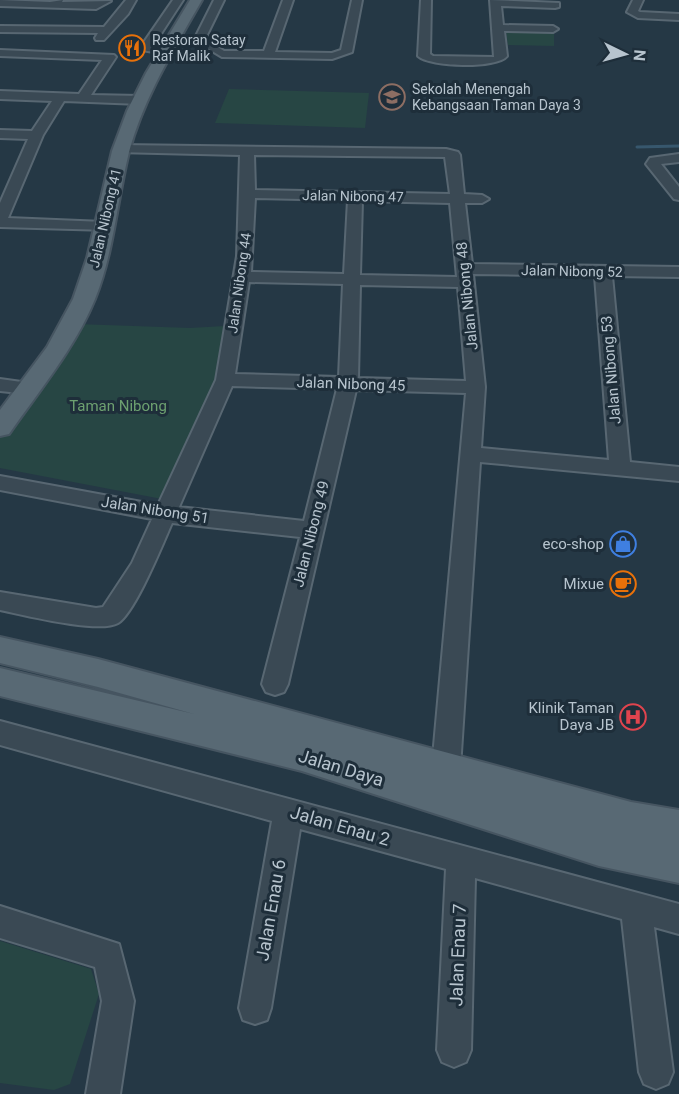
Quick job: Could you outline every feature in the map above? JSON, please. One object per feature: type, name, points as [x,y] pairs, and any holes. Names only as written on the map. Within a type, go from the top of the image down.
[{"type":"main road","name":"Jalan Nibong 41","points":[[0,428],[76,317],[97,258],[121,149],[140,100],[187,4]]},
{"type":"main road","name":"Jalan Daya","points":[[0,650],[98,673],[631,820],[679,828]]},
{"type":"main road","name":"Jalan Daya","points":[[0,682],[302,756],[599,848],[679,864]]},
{"type":"street","points":[[0,29],[103,34],[124,12],[131,0]]},
{"type":"street","points":[[219,0],[199,40],[222,54],[230,55],[269,53],[341,55],[346,52],[357,0]]},
{"type":"street","points":[[269,53],[288,0]]},
{"type":"street","points":[[426,0],[423,55],[494,61],[501,56],[495,1],[555,4]]},
{"type":"street","points":[[638,0],[632,12],[638,15],[679,17]]},
{"type":"street","points":[[0,3],[55,3],[73,6],[99,5],[106,1]]},
{"type":"street","points":[[187,4],[212,14]]},
{"type":"street","points":[[60,19],[73,6]]},
{"type":"street","points":[[497,28],[553,29]]},
{"type":"street","points":[[0,53],[110,57],[86,93],[60,97],[0,95]]},
{"type":"street","points":[[0,83],[71,87],[86,93],[140,100]]},
{"type":"street","points":[[60,97],[36,135],[0,221],[104,227]]},
{"type":"street","points":[[0,134],[36,135]]},
{"type":"street","name":"Jalan Nibong 48","points":[[121,149],[448,153],[453,157],[476,387],[446,768]]},
{"type":"street","name":"Jalan Nibong 44","points":[[0,601],[96,618],[110,616],[118,607],[142,565],[225,380],[246,256],[247,149]]},
{"type":"street","points":[[679,158],[662,159],[653,164],[679,196]]},
{"type":"street","points":[[0,175],[18,176]]},
{"type":"street","name":"Jalan Nibong 47","points":[[248,194],[482,199]]},
{"type":"street","name":"Jalan Nibong 49","points":[[275,684],[348,384],[355,196]]},
{"type":"street","name":"Jalan Nibong 53","points":[[603,272],[620,468]]},
{"type":"street","name":"Jalan Nibong 52","points":[[242,277],[352,280],[466,275],[679,272]]},
{"type":"street","name":"Jalan Nibong 45","points":[[225,380],[476,387]]},
{"type":"street","points":[[0,385],[29,388]]},
{"type":"street","points":[[472,454],[679,474]]},
{"type":"street","name":"Jalan Nibong 51","points":[[0,483],[166,514],[312,530]]},
{"type":"street","name":"Jalan Enau 2","points":[[0,733],[679,919]]},
{"type":"street","name":"Jalan Enau 6","points":[[255,1008],[288,811]]},
{"type":"street","name":"Jalan Enau 7","points":[[454,1050],[461,861]]},
{"type":"street","points":[[636,908],[656,1072]]},
{"type":"street","points":[[0,922],[108,955],[118,1001],[103,1094]]},
{"type":"green space","points":[[506,30],[554,32],[554,46],[508,45]]},
{"type":"green space","points":[[229,89],[369,93],[365,128],[215,123]]},
{"type":"green space","name":"Taman Nibong","points":[[77,324],[190,328],[225,326],[217,381],[162,499],[0,468],[0,438]]},
{"type":"green space","points":[[0,941],[91,969],[99,994],[70,1084],[54,1090],[0,1083]]},
{"type":"waterway","points":[[637,147],[679,146]]},
{"type":"place","name":"Restoran Satay Raf Malik","points":[[132,48]]},
{"type":"place","name":"Sekolah Menengah Kebangsaan Taman Daya 3","points":[[392,97]]},
{"type":"place","name":"eco-shop","points":[[623,544]]},
{"type":"place","name":"Mixue","points":[[623,584]]},
{"type":"place","name":"Klinik Taman Daya JB","points":[[633,717]]}]
